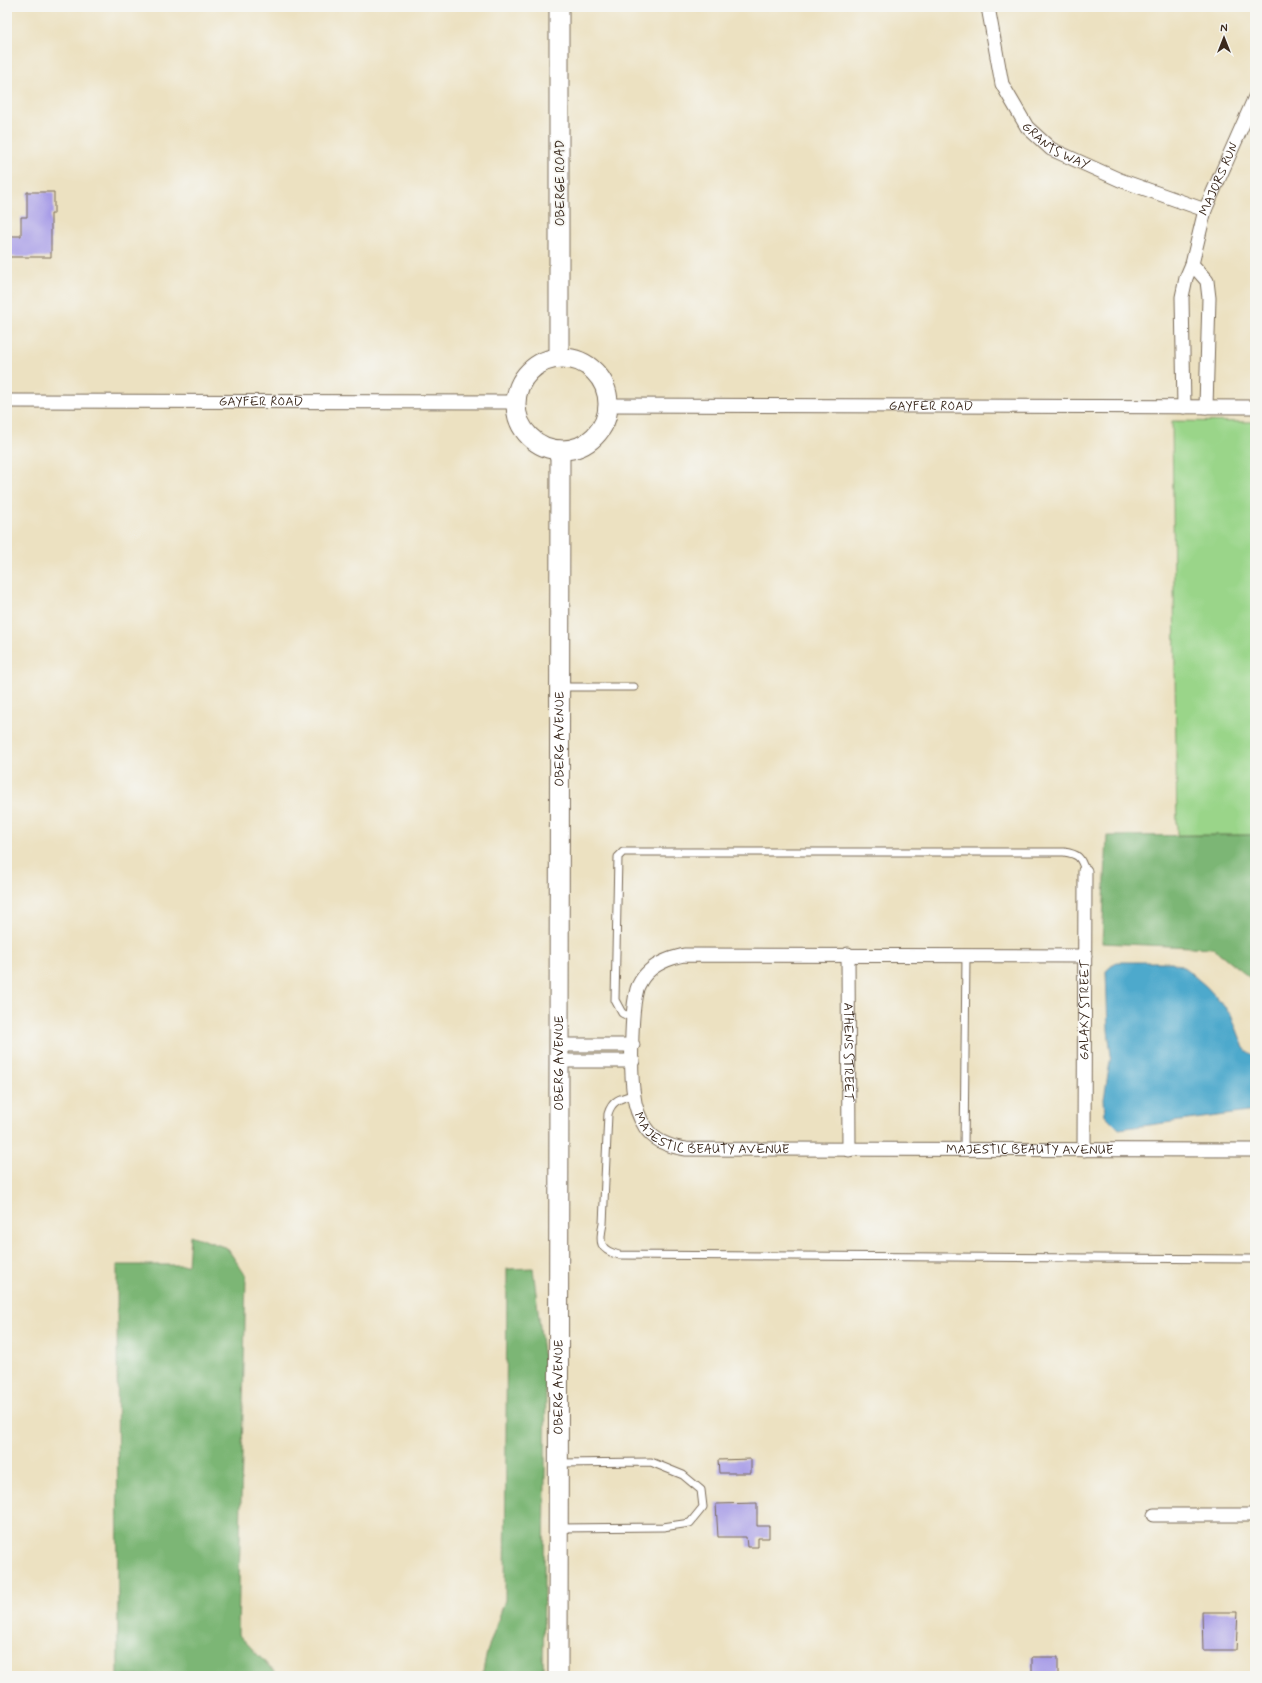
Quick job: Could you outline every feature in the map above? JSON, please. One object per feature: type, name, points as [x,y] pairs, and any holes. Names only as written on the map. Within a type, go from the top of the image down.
[{"type":"street","name":"OBERGE ROAD","points":[[558,358],[559,7]]},
{"type":"street","name":"GRANTS WAY","points":[[988,7],[1002,84],[1027,127],[1051,149],[1120,180],[1205,210]]},
{"type":"street","name":"MAJORS RUN","points":[[1184,407],[1182,297],[1186,278],[1192,264],[1205,210],[1255,97]]},
{"type":"street","points":[[1192,264],[1207,281],[1210,298],[1206,407]]},
{"type":"street","points":[[558,358],[574,360],[588,366],[599,377],[606,390],[608,405],[606,417],[601,428],[594,438],[584,445],[572,449],[560,450],[548,448],[537,443],[528,435],[521,425],[517,414],[516,402],[518,389],[524,377],[534,368],[546,361],[558,358]]},
{"type":"street","name":"GAYFER ROAD","points":[[7,401],[516,402]]},
{"type":"street","name":"GAYFER ROAD","points":[[608,405],[1255,407]]},
{"type":"street","name":"OBERG AVENUE","points":[[558,1676],[560,450]]},
{"type":"street","name":"GALAXY STREET","points":[[1084,1150],[1085,871]]},
{"type":"street","name":"MAJESTIC BEAUTY AVENUE","points":[[1085,956],[848,954],[684,955],[670,958],[646,974],[637,988],[633,1045],[633,1094],[637,1113],[646,1129],[658,1140],[673,1147],[686,1150],[1255,1150]]},
{"type":"street","name":"ATHENS STREET","points":[[848,954],[849,1150]]},
{"type":"street","points":[[560,1053],[633,1045]]},
{"type":"street","points":[[560,1053],[633,1061]]},
{"type":"street","points":[[1154,1515],[1255,1515]]},
{"type":"lane","points":[[560,687],[634,687]]},
{"type":"lane","points":[[634,1019],[622,1013],[615,1000],[618,857],[623,852],[1064,852],[1076,854],[1081,858],[1085,871]]},
{"type":"lane","points":[[964,1150],[966,955]]},
{"type":"lane","points":[[633,1094],[620,1099],[611,1105],[608,1114],[603,1224],[600,1237],[602,1246],[608,1252],[619,1255],[1255,1259]]},
{"type":"lane","points":[[559,1463],[651,1462],[683,1475],[701,1490],[703,1507],[690,1523],[663,1527],[559,1528]]},
{"type":"green space","points":[[1172,421],[1255,422],[1255,835],[1177,835]]},
{"type":"green space","points":[[1255,835],[1255,982],[1213,948],[1102,943],[1107,836]]},
{"type":"green space","points":[[190,1235],[227,1248],[246,1276],[238,1634],[278,1676],[118,1676],[117,1265],[188,1265]]},
{"type":"green space","points":[[533,1268],[546,1378],[543,1676],[482,1676],[487,1652],[505,1600],[507,1269]]},
{"type":"water","points":[[1116,962],[1172,962],[1185,968],[1207,987],[1231,1014],[1244,1048],[1255,1058],[1255,1111],[1119,1129],[1105,1115],[1104,1099],[1111,1055],[1108,1030],[1106,971]]},
{"type":"building","points":[[27,192],[54,192],[54,214],[51,214],[51,257],[7,257],[7,236],[21,236],[21,217],[27,217]]},
{"type":"building","points":[[751,1459],[751,1473],[719,1473],[718,1460]]},
{"type":"building","points":[[757,1503],[757,1526],[769,1526],[769,1538],[758,1538],[758,1547],[747,1547],[746,1537],[718,1537],[716,1504]]},
{"type":"building","points":[[1202,1612],[1238,1612],[1236,1650],[1203,1650]]},
{"type":"building","points":[[1032,1657],[1058,1657],[1058,1676],[1032,1676]]}]
